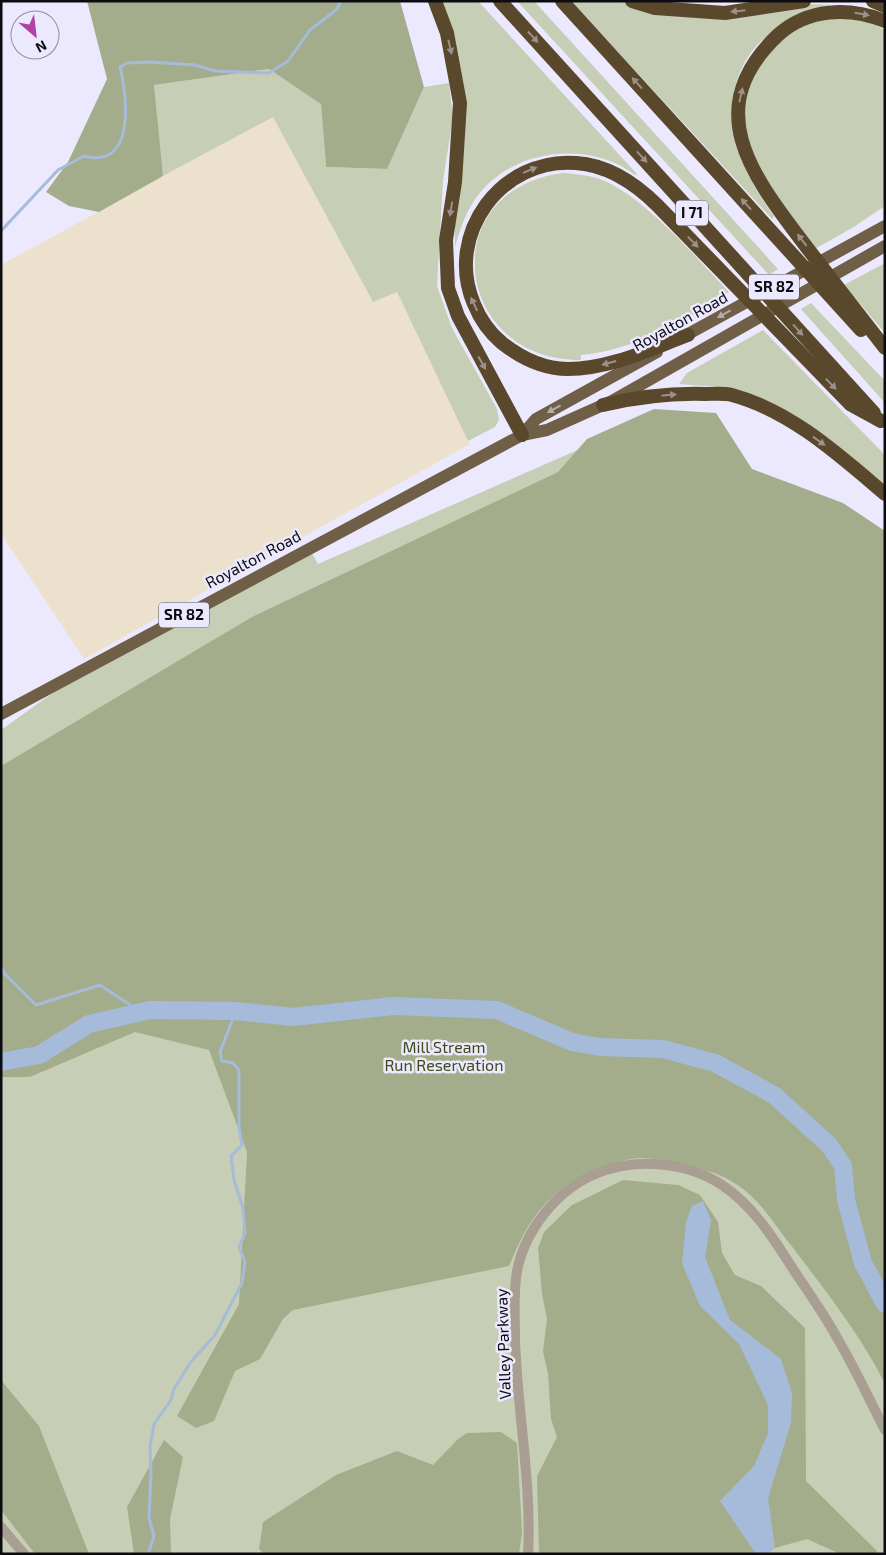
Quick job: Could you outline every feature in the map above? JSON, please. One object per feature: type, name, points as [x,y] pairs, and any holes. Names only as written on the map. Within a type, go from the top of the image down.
[{"type":"highway","points":[[435,1],[447,33],[460,103],[456,175],[446,240],[448,288],[458,316],[522,435]]},
{"type":"highway","name":"I 71","points":[[500,1],[883,423]]},
{"type":"highway","points":[[562,1],[885,356]]},
{"type":"highway","points":[[632,1],[655,8],[725,13],[804,1]]},
{"type":"highway","points":[[873,1],[885,6]]},
{"type":"highway","points":[[885,21],[871,15],[834,11],[793,24],[762,50],[753,63],[739,100],[739,120],[742,143],[748,162],[758,180],[778,210],[885,348]]},
{"type":"highway","points":[[688,334],[598,366],[568,369],[548,367],[528,360],[511,350],[488,329],[471,296],[467,283],[466,254],[476,220],[490,199],[504,185],[524,172],[545,165],[586,164],[598,167],[627,180],[658,206],[850,404],[883,423]]},
{"type":"highway","points":[[603,405],[629,399],[679,394],[731,394],[782,415],[846,461],[885,494]]},
{"type":"main road","name":"Royalton Road","points":[[522,435],[536,419],[885,226]]},
{"type":"main road","name":"Royalton Road","points":[[1,714],[522,435],[547,430],[603,405],[885,246]]},
{"type":"street","name":"Valley Parkway","points":[[528,1554],[525,1475],[516,1360],[514,1301],[517,1272],[525,1246],[547,1211],[568,1190],[605,1170],[627,1164],[667,1166],[705,1176],[723,1185],[741,1200],[777,1244],[837,1336],[885,1430]]},
{"type":"street","points":[[1,1527],[24,1554]]},
{"type":"shaded area","points":[[273,116],[373,302],[397,292],[470,444],[84,659],[1,534],[1,265]]},
{"type":"green space","points":[[87,1],[400,1],[424,87],[387,169],[326,167],[321,104],[269,69],[154,85],[163,176],[99,212],[69,206],[46,192],[68,162],[107,79]]},
{"type":"green space","points":[[439,1],[478,1],[637,174],[635,175],[615,163],[596,157],[576,154],[556,154],[517,164],[500,174],[484,188],[472,204],[464,220],[455,247],[455,217],[464,140]]},
{"type":"green space","points":[[517,1],[534,1],[778,269],[769,275]]},
{"type":"green space","points":[[571,1],[620,1],[653,12],[762,12],[810,4],[831,5],[793,19],[764,38],[745,62],[735,89],[733,119],[740,151],[753,183],[774,216],[772,219]]},
{"type":"green space","points":[[840,18],[870,22],[885,30],[885,206],[852,228],[813,250],[763,182],[758,172],[750,151],[745,129],[745,108],[749,87],[757,68],[769,50],[786,36],[806,25]]},
{"type":"green space","points":[[269,69],[321,103],[326,167],[386,169],[424,87],[449,83],[453,117],[443,181],[437,286],[452,328],[497,409],[499,420],[495,427],[468,441],[397,292],[373,302],[273,117],[163,176],[153,85]]},
{"type":"green space","points":[[563,173],[597,178],[632,197],[668,228],[729,292],[696,314],[659,333],[619,348],[581,355],[581,360],[538,353],[506,334],[485,306],[475,273],[478,240],[493,210],[521,186]]},
{"type":"green space","points":[[885,263],[885,333],[844,285]]},
{"type":"green space","points":[[811,303],[885,381],[885,403],[801,309]]},
{"type":"green space","points":[[763,330],[885,455],[885,488],[762,399],[718,387],[679,384],[687,373]]},
{"type":"green space","name":"Mill Stream Run Reservation","points":[[654,409],[716,413],[752,469],[843,503],[885,531],[885,1384],[865,1348],[842,1314],[769,1216],[747,1192],[725,1177],[709,1171],[648,1158],[637,1158],[603,1166],[589,1172],[552,1197],[529,1224],[509,1266],[293,1310],[283,1319],[260,1359],[235,1371],[214,1421],[196,1428],[177,1416],[239,1304],[247,1152],[209,1050],[135,1032],[30,1077],[1,1077],[1,766],[252,617],[558,472],[587,439]]},
{"type":"green space","name":"Mill Stream Run Reservation","points":[[655,416],[885,569],[885,1554],[1,1554],[1,730],[68,682],[309,548],[318,564]]},
{"type":"green space","points":[[623,1180],[678,1185],[700,1195],[718,1222],[722,1253],[735,1275],[761,1286],[805,1328],[806,1481],[877,1551],[876,1554],[840,1554],[807,1539],[775,1548],[766,1554],[539,1554],[537,1476],[557,1437],[551,1419],[548,1374],[543,1351],[547,1319],[542,1294],[538,1248],[544,1232],[572,1205]]},
{"type":"green space","points":[[1,1380],[39,1426],[89,1554],[35,1554],[1,1510]]},
{"type":"green space","points":[[501,1432],[517,1443],[522,1533],[519,1554],[264,1554],[259,1549],[263,1522],[336,1475],[397,1451],[433,1465],[458,1439],[467,1433]]},
{"type":"green space","points":[[164,1440],[183,1457],[170,1519],[171,1554],[134,1554],[127,1507]]},
{"type":"water","points":[[703,1201],[711,1220],[705,1257],[730,1320],[781,1359],[792,1393],[791,1423],[768,1498],[775,1548],[766,1554],[756,1554],[720,1501],[754,1466],[768,1433],[768,1405],[739,1344],[700,1306],[682,1263],[686,1222],[692,1206]]},
{"type":"waterway","points":[[1,231],[58,170],[84,156],[101,157],[113,152],[120,142],[124,128],[125,96],[120,67],[127,63],[150,62],[195,65],[215,71],[269,73],[288,61],[310,30],[336,10],[341,1]]},
{"type":"waterway","points":[[1,967],[5,974],[36,1005],[100,985],[141,1012]]},
{"type":"waterway","points":[[1,1062],[39,1055],[89,1024],[150,1010],[236,1011],[293,1017],[394,1006],[497,1010],[572,1042],[600,1047],[663,1049],[715,1063],[774,1095],[829,1145],[843,1166],[846,1200],[863,1263],[885,1304]]},
{"type":"waterway","points":[[148,1554],[154,1536],[149,1518],[150,1447],[154,1424],[171,1400],[174,1389],[190,1363],[215,1335],[242,1283],[245,1262],[239,1247],[245,1233],[243,1208],[234,1180],[231,1156],[242,1145],[239,1127],[239,1070],[233,1063],[222,1061],[220,1052],[236,1011]]}]
